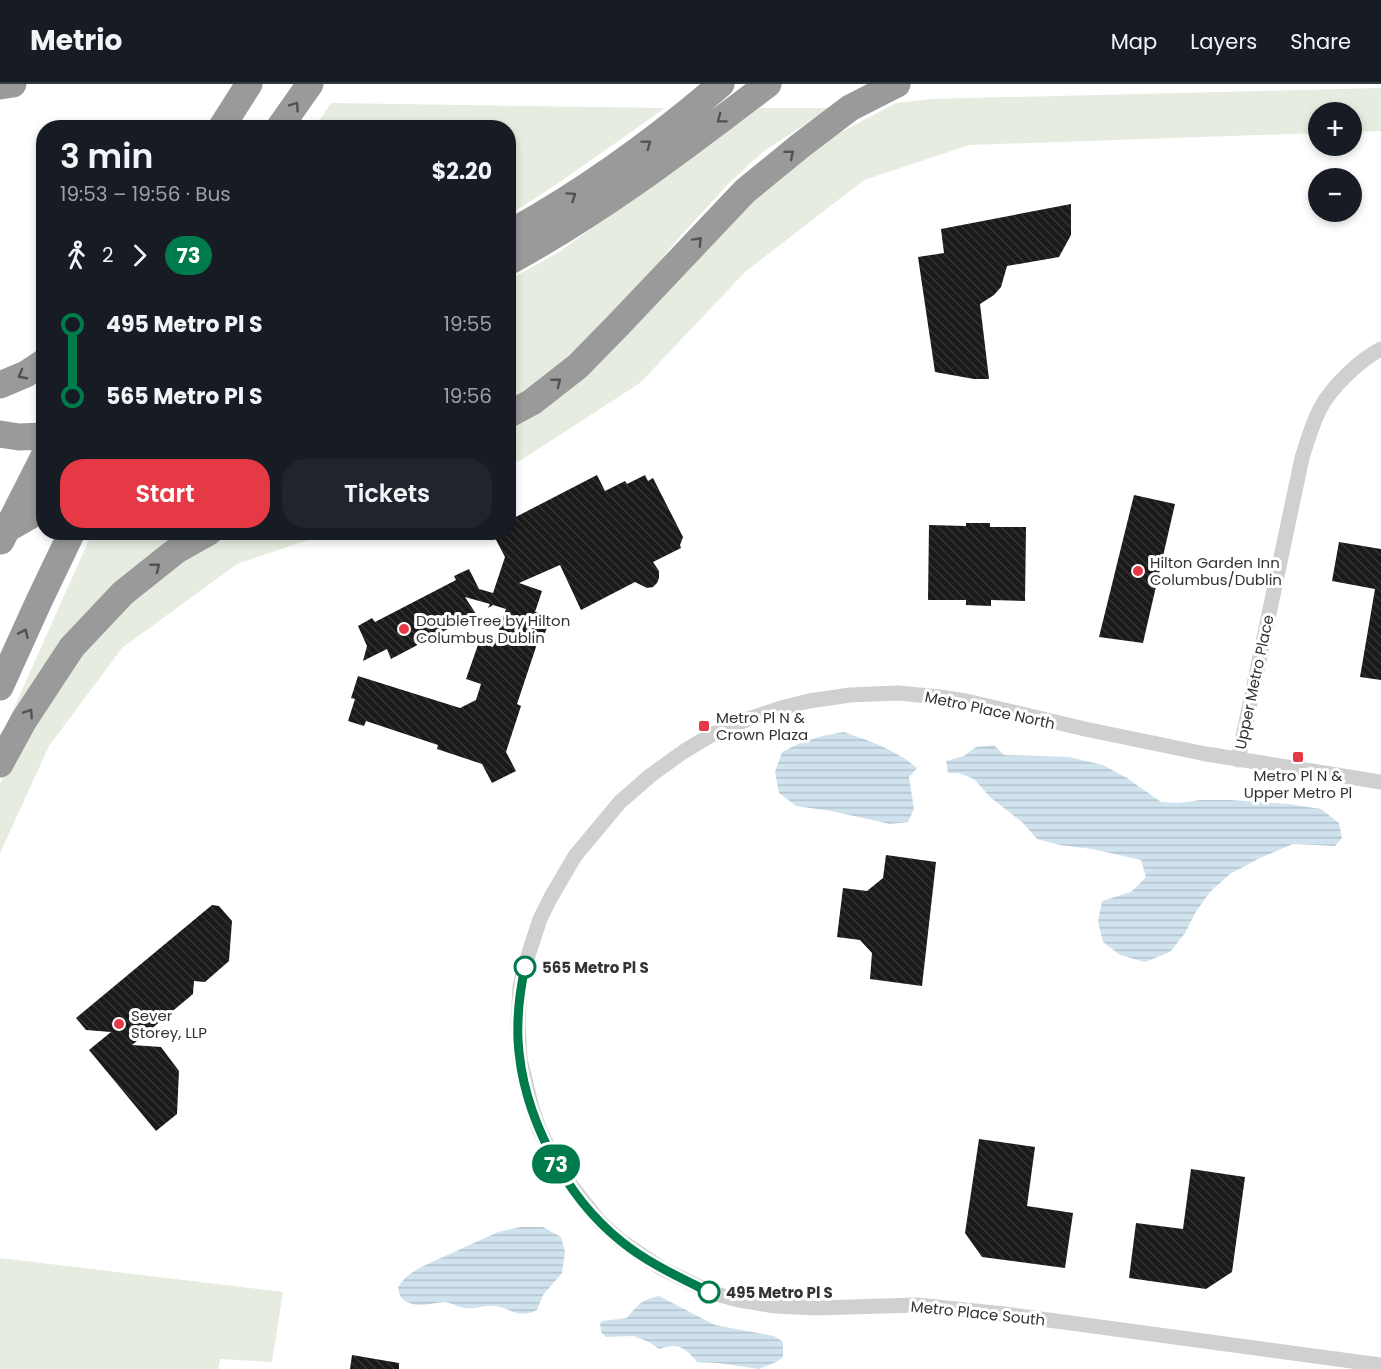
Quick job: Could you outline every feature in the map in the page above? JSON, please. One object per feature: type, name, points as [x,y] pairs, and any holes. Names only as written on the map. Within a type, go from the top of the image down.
[{"type":"highway","points":[[0,86],[13,84]]},
{"type":"highway","points":[[226,120],[249,84]]},
{"type":"highway","points":[[285,120],[310,84]]},
{"type":"highway","points":[[516,230],[546,213],[627,159],[721,84]]},
{"type":"highway","points":[[516,258],[548,240],[626,188],[768,84]]},
{"type":"highway","points":[[516,411],[532,402],[578,366],[746,191],[850,108],[897,84]]},
{"type":"highway","points":[[0,386],[36,367]]},
{"type":"highway","points":[[0,544],[36,472]]},
{"type":"highway","points":[[0,532],[36,512]]},
{"type":"highway","points":[[0,687],[68,540]]},
{"type":"highway","points":[[0,764],[24,720],[72,647],[123,593],[177,550],[195,540]]},
{"type":"street","name":"Upper Metro Place","points":[[1238,760],[1307,443],[1320,408],[1336,387],[1358,365],[1381,349]]},
{"type":"street","name":"Metro Place North","points":[[520,987],[540,920],[551,897],[575,856],[621,802],[651,775],[701,741],[748,719],[808,701],[850,695],[898,693],[940,697],[1238,760],[1381,782]]},
{"type":"street","name":"Metro Place South","points":[[520,987],[518,1040],[523,1072],[540,1131],[562,1174],[599,1221],[621,1241],[661,1268],[712,1293],[775,1306],[815,1308],[918,1305],[993,1313],[1381,1365]]},
{"type":"shaded area","points":[[1381,88],[1381,131],[1362,132],[1362,102],[1308,102],[1308,133],[969,145],[864,180],[745,272],[640,383],[516,462],[516,417],[759,191],[821,143],[896,103],[931,99]]},
{"type":"shaded area","points":[[331,103],[665,108],[516,210],[516,120],[320,120]]},
{"type":"shaded area","points":[[760,108],[830,108],[764,151],[730,182],[682,234],[595,340],[516,398],[516,276],[559,252]]},
{"type":"shaded area","points":[[89,540],[184,540],[14,719],[10,717]]},
{"type":"shaded area","points":[[213,540],[308,540],[237,564],[122,648],[49,746],[0,853],[0,784],[22,740],[97,633],[139,591]]},
{"type":"shaded area","points":[[0,1258],[283,1292],[272,1362],[220,1359],[218,1369],[0,1369]]},
{"type":"water","points":[[844,732],[892,751],[917,768],[909,777],[914,809],[908,822],[890,824],[796,806],[779,793],[775,772],[782,752],[800,743]]},
{"type":"water","points":[[994,745],[1004,755],[1069,757],[1103,765],[1127,778],[1161,802],[1229,800],[1321,809],[1339,823],[1342,838],[1335,846],[1293,844],[1230,874],[1210,892],[1195,913],[1185,933],[1170,952],[1145,962],[1120,955],[1103,942],[1098,922],[1102,901],[1131,892],[1146,877],[1141,860],[1037,839],[1023,823],[990,797],[974,779],[959,773],[948,773],[946,761],[964,756],[976,747]]},
{"type":"water","points":[[520,1227],[543,1227],[561,1237],[565,1252],[562,1273],[543,1295],[537,1310],[524,1314],[493,1306],[468,1308],[443,1302],[416,1305],[400,1296],[398,1287],[406,1277],[419,1268],[498,1232]]},
{"type":"water","points":[[659,1296],[715,1325],[774,1336],[783,1342],[783,1357],[759,1369],[697,1362],[689,1353],[677,1346],[659,1349],[633,1336],[606,1337],[601,1332],[602,1321],[627,1318],[641,1303]]},
{"type":"building","points":[[1071,204],[1071,235],[1059,257],[1007,266],[1001,287],[994,295],[980,304],[989,379],[974,379],[935,372],[918,257],[944,253],[941,229]]},
{"type":"building","name":"DoubleTree by Hilton Columbus Dublin","points":[[597,475],[605,491],[625,481],[627,484],[645,475],[648,481],[653,478],[683,537],[681,548],[653,562],[659,571],[659,578],[653,587],[647,588],[635,582],[581,610],[560,565],[519,583],[542,591],[535,612],[551,617],[545,633],[541,632],[517,704],[521,706],[506,752],[516,771],[492,783],[482,764],[437,749],[438,745],[366,721],[364,726],[348,721],[355,699],[351,698],[358,676],[460,708],[476,700],[481,684],[466,679],[479,642],[493,647],[506,609],[493,605],[488,608],[490,604],[465,597],[476,614],[391,659],[387,649],[363,661],[367,646],[358,626],[372,618],[375,622],[456,580],[454,576],[469,569],[479,589],[493,593],[505,557],[496,540],[516,540],[516,517]]},
{"type":"building","name":"Hilton Garden Inn Columbus/Dublin","points":[[1134,495],[1175,504],[1143,643],[1099,637]]},
{"type":"building","points":[[966,523],[990,523],[990,527],[1026,527],[1025,601],[991,600],[991,606],[966,605],[966,600],[928,600],[929,525],[966,526]]},
{"type":"building","points":[[1339,542],[1381,549],[1381,680],[1360,677],[1375,589],[1332,581]]},
{"type":"building","points":[[886,855],[936,862],[922,986],[870,979],[872,953],[860,940],[837,937],[843,888],[867,891],[883,878]]},
{"type":"building","name":"Sever Storey, LLP","points":[[212,905],[219,906],[232,921],[229,961],[205,982],[194,981],[193,994],[132,1045],[161,1047],[179,1071],[177,1114],[156,1131],[89,1050],[111,1032],[86,1030],[76,1018]]},
{"type":"building","points":[[979,1139],[1035,1147],[1027,1206],[1073,1213],[1065,1268],[982,1257],[965,1233]]},
{"type":"building","points":[[1191,1169],[1245,1177],[1232,1272],[1206,1289],[1129,1278],[1136,1223],[1183,1229]]},
{"type":"building","points":[[352,1355],[399,1363],[399,1369],[350,1369]]},
{"type":"bus line","name":"73","points":[[525,967],[520,987],[518,1023],[520,1059],[532,1108],[556,1165],[599,1221],[621,1241],[661,1268],[709,1292]]},
{"type":"place","name":"Hilton Garden Inn Columbus/Dublin","points":[[1138,571]]},
{"type":"place","name":"DoubleTree by Hilton Columbus Dublin","points":[[404,629]]},
{"type":"place","name":"Metro Pl N & Crown Plaza","points":[[704,726]]},
{"type":"place","name":"Metro Pl N & Upper Metro Pl","points":[[1298,757]]},
{"type":"place","name":"565 Metro Pl S","points":[[525,967]]},
{"type":"place","name":"Sever Storey, LLP","points":[[119,1024]]},
{"type":"place","name":"495 Metro Pl S","points":[[709,1292]]}]
